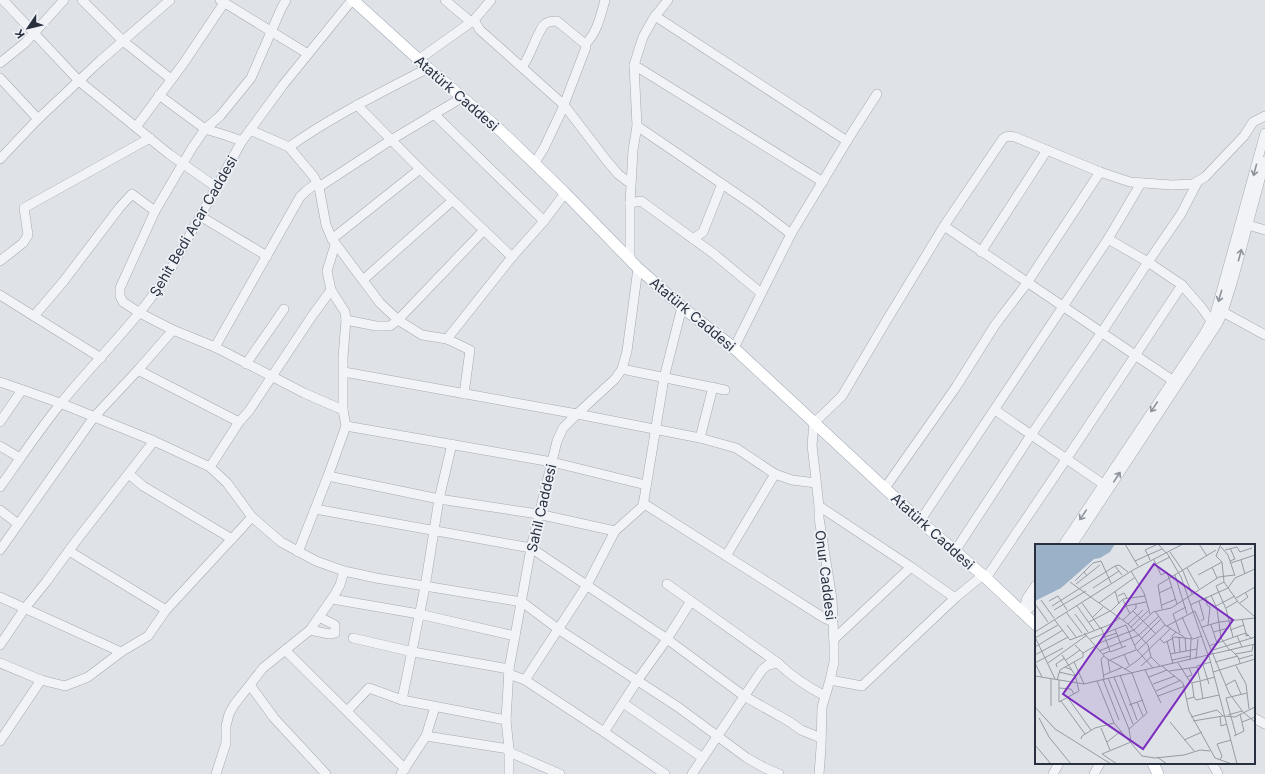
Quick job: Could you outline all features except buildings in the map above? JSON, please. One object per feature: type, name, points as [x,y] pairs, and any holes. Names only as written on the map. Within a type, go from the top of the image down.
[{"type":"main road","name":"Atatürk Caddesi","points":[[352,0],[418,60],[501,131],[565,193],[634,264],[682,308],[734,348],[884,488],[1035,624]]},
{"type":"main road","points":[[1153,764],[1158,774]]},
{"type":"street","points":[[3,0],[79,81],[183,164],[216,187]]},
{"type":"street","points":[[0,64],[34,33],[64,0]]},
{"type":"street","points":[[82,0],[123,41],[171,79]]},
{"type":"street","points":[[0,159],[38,119],[170,0]]},
{"type":"street","points":[[286,0],[251,78],[220,116],[205,129],[156,211],[120,288],[120,296],[123,302],[140,313],[173,330],[215,347],[271,377],[344,410]]},
{"type":"street","name":"Şehit Bedi Acar Caddesi","points":[[0,487],[60,403],[101,358],[158,290],[242,141],[308,54],[352,0]]},
{"type":"street","points":[[445,0],[472,21],[485,35],[564,105],[618,174],[627,181],[631,182]]},
{"type":"street","points":[[418,60],[472,21],[491,0]]},
{"type":"street","points":[[585,44],[593,34],[605,0]]},
{"type":"street","points":[[668,0],[655,16],[643,37],[634,65],[823,182]]},
{"type":"street","points":[[136,127],[171,79],[222,1],[308,54]]},
{"type":"street","points":[[655,16],[847,141]]},
{"type":"street","points":[[522,67],[528,59],[543,26],[550,22],[557,21],[585,44],[586,49],[564,105],[544,148],[534,164]]},
{"type":"street","name":"Sahil Caddesi","points":[[509,774],[509,750],[506,720],[509,671],[538,514],[557,441],[564,428],[577,414],[615,379],[622,369],[627,352],[634,264],[630,203],[633,150],[637,126],[634,65]]},
{"type":"street","points":[[289,147],[356,105],[428,68]]},
{"type":"street","points":[[0,78],[38,119]]},
{"type":"street","points":[[734,348],[791,234],[877,94]]},
{"type":"street","points":[[160,95],[205,129],[242,141]]},
{"type":"street","points":[[215,347],[300,197],[306,191],[463,97]]},
{"type":"street","points":[[356,105],[452,201],[512,257]]},
{"type":"street","points":[[434,114],[544,221]]},
{"type":"street","points":[[955,551],[1031,435],[1181,214],[1197,183],[1205,177],[1244,136],[1253,122],[1265,116]]},
{"type":"street","points":[[637,126],[753,205],[791,234]]},
{"type":"street","points":[[250,130],[289,147],[314,177],[318,185],[326,225],[334,242],[380,303],[398,320],[422,335],[446,339],[470,350],[464,394]]},
{"type":"street","points":[[1064,544],[1204,334],[1215,314],[1265,133]]},
{"type":"street","points":[[814,423],[842,396],[944,226],[1004,137],[1008,136],[1015,138],[1100,172],[1130,182],[1172,185],[1197,183]]},
{"type":"street","points":[[0,261],[23,243],[28,235],[24,208],[150,138]]},
{"type":"street","points":[[981,252],[1047,150]]},
{"type":"street","points":[[1073,544],[1212,333],[1223,312],[1265,161]]},
{"type":"street","points":[[298,552],[346,426],[344,410],[343,357],[346,320],[345,312],[331,290],[327,271],[334,242],[420,169]]},
{"type":"street","points":[[884,488],[956,388],[995,325],[1026,283],[1100,172]]},
{"type":"street","points":[[920,521],[1108,239],[1142,183]]},
{"type":"street","points":[[693,239],[703,232],[722,184]]},
{"type":"street","points":[[446,339],[512,257],[544,221],[565,193]]},
{"type":"street","points":[[34,316],[63,282],[120,207],[132,194],[156,211]]},
{"type":"street","points":[[363,280],[452,201]]},
{"type":"street","points":[[630,203],[641,201],[693,239],[761,293]]},
{"type":"street","points":[[200,216],[267,256]]},
{"type":"street","points":[[1248,224],[1265,230]]},
{"type":"street","points":[[944,226],[1026,283],[1063,306],[1172,380]]},
{"type":"street","points":[[346,320],[376,326],[390,326],[398,320],[484,230]]},
{"type":"street","points":[[1108,239],[1148,262],[1182,285],[1211,321]]},
{"type":"street","points":[[830,680],[862,686],[955,598],[984,577],[1067,459],[1182,285]]},
{"type":"street","points":[[210,467],[238,422],[249,411],[331,290]]},
{"type":"street","points":[[0,295],[101,358]]},
{"type":"street","points":[[525,680],[587,585],[616,531],[643,506],[664,378],[682,308]]},
{"type":"street","points":[[246,364],[284,309]]},
{"type":"street","points":[[1223,312],[1265,335]]},
{"type":"street","points":[[0,550],[94,417],[173,330]]},
{"type":"street","points":[[622,369],[725,390]]},
{"type":"street","points":[[138,370],[238,422]]},
{"type":"street","points":[[344,372],[700,438],[736,448],[775,474],[792,480],[816,483]]},
{"type":"street","points":[[0,382],[60,403],[154,441],[210,467],[227,483],[252,517],[281,542],[298,552],[344,571],[425,587],[522,602],[558,629],[678,708],[747,758],[779,774]]},
{"type":"street","points":[[700,438],[713,387]]},
{"type":"street","points":[[0,422],[22,390]]},
{"type":"street","points":[[995,410],[1103,484]]},
{"type":"street","name":"Onur Caddesi","points":[[814,423],[812,445],[823,549],[832,599],[834,639],[834,662],[822,707],[819,774]]},
{"type":"street","points":[[346,426],[552,462],[646,485]]},
{"type":"street","points":[[0,645],[25,608],[154,441]]},
{"type":"street","points":[[402,700],[413,652],[425,587],[439,499],[452,444]]},
{"type":"street","points":[[0,446],[20,458]]},
{"type":"street","points":[[129,474],[143,486],[232,539]]},
{"type":"street","points":[[726,556],[775,474]]},
{"type":"street","points":[[328,476],[439,499],[538,514],[616,531]]},
{"type":"street","points":[[643,503],[819,616],[832,621]]},
{"type":"street","points":[[819,506],[955,598]]},
{"type":"street","points":[[315,509],[531,548],[667,639],[744,696],[790,722],[801,730],[821,738]]},
{"type":"street","points":[[0,510],[18,524]]},
{"type":"street","points":[[0,663],[41,680],[65,686],[88,678],[121,652],[148,636],[166,610],[252,517]]},
{"type":"street","points":[[69,551],[166,610]]},
{"type":"street","points":[[834,639],[911,567]]},
{"type":"street","points":[[216,774],[226,743],[228,714],[263,668],[310,630],[340,585],[344,571]]},
{"type":"street","points":[[667,584],[778,663],[787,672],[809,688],[825,696]]},
{"type":"street","points":[[1023,613],[1027,598],[1035,586]]},
{"type":"street","points":[[0,597],[121,652]]},
{"type":"street","points":[[332,598],[419,614],[515,636]]},
{"type":"street","points":[[604,732],[691,601]]},
{"type":"street","points":[[1023,613],[1035,602]]},
{"type":"street","points":[[310,630],[329,634],[335,633],[335,625],[319,617]]},
{"type":"street","points":[[352,638],[509,671],[604,732],[665,774]]},
{"type":"street","points":[[285,650],[347,711],[403,771],[426,736],[434,707]]},
{"type":"street","points":[[692,774],[762,670],[768,665],[778,663]]},
{"type":"street","points":[[0,741],[41,680]]},
{"type":"street","points":[[250,684],[274,718],[326,774]]},
{"type":"street","points":[[347,711],[369,688],[402,700],[506,720]]},
{"type":"street","points":[[623,703],[703,758]]},
{"type":"street","points":[[1255,719],[1265,724]]},
{"type":"street","points":[[426,736],[509,750],[560,774]]},
{"type":"street","points":[[1053,774],[1058,764]]},
{"type":"street","points":[[1094,774],[1099,764]]},
{"type":"street","points":[[1213,764],[1218,774]]}]
